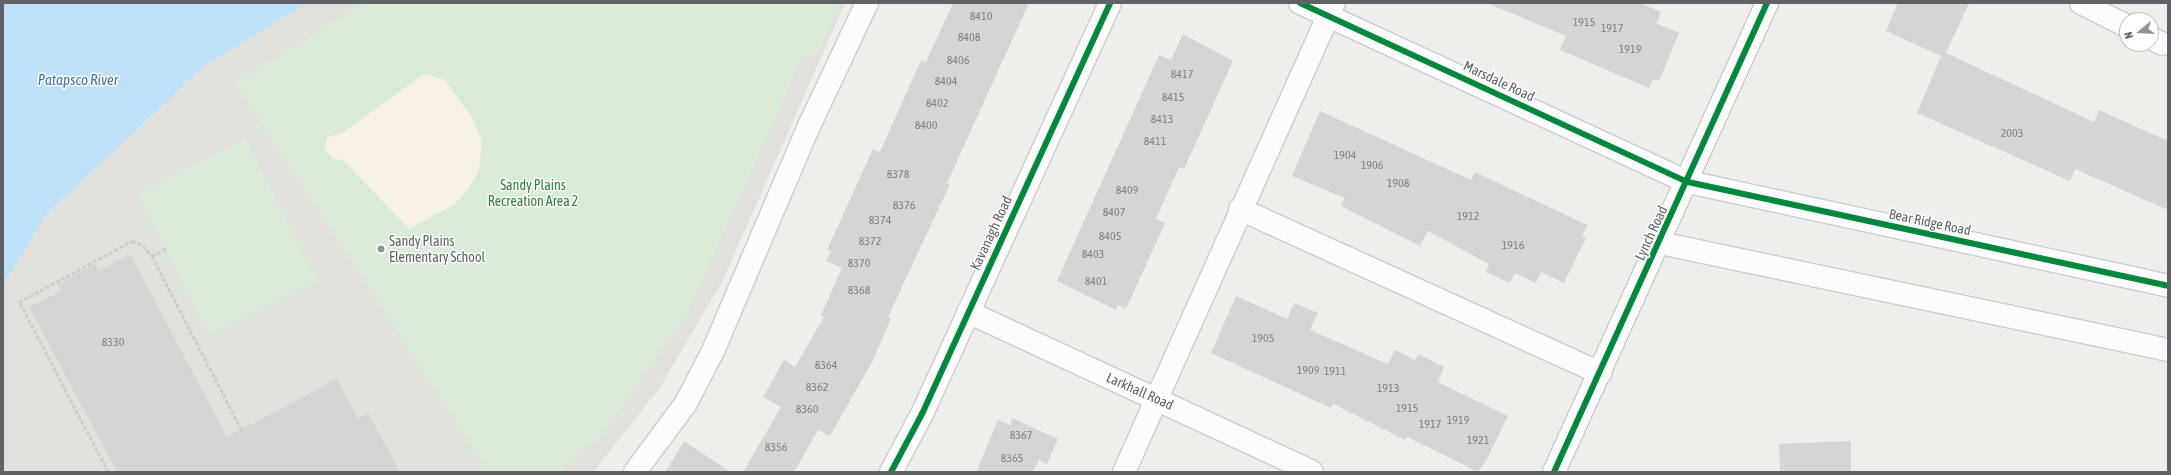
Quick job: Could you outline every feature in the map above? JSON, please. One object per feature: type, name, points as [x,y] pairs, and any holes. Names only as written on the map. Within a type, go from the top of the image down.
[{"type":"street","points":[[635,472],[686,403],[713,350],[810,124],[867,3]]},
{"type":"street","name":"Kavanagh Road","points":[[891,472],[922,414],[1110,3]]},
{"type":"street","name":"Marsdale Road","points":[[1300,3],[1331,9],[1688,182]]},
{"type":"street","name":"Lynch Road","points":[[1554,472],[1688,182],[1767,3]]},
{"type":"street","points":[[2081,3],[2119,22]]},
{"type":"street","points":[[1124,472],[1240,209],[1331,9]]},
{"type":"street","name":"Bear Ridge Road","points":[[1688,182],[2168,286]]},
{"type":"street","points":[[1240,209],[1600,373]]},
{"type":"street","points":[[1660,243],[2168,350]]},
{"type":"street","name":"Larkhall Road","points":[[968,312],[1156,398],[1312,472]]},
{"type":"path","points":[[108,472],[19,302],[132,241],[143,245],[152,256],[242,430]]},
{"type":"path","points":[[152,256],[166,248]]},
{"type":"shaded area","name":"Sandy Plains Elementary School","points":[[307,3],[845,3],[722,282],[659,389],[593,472],[3,472],[3,286],[46,215],[203,67]]},
{"type":"green space","name":"Sandy Plains Recreation Area 2","points":[[364,3],[840,3],[818,54],[802,57],[687,314],[600,438],[556,472],[489,472],[235,83]]},
{"type":"green space","points":[[245,139],[318,281],[210,335],[138,194]]},
{"type":"sand","points":[[424,74],[444,79],[472,117],[482,141],[479,170],[468,190],[454,205],[409,229],[343,160],[333,159],[323,148],[328,137],[342,133]]},
{"type":"water","name":"Patapsco River","points":[[3,3],[307,3],[203,67],[46,215],[3,286]]},
{"type":"building","points":[[953,3],[1029,3],[947,183],[950,184],[888,317],[891,318],[873,360],[830,436],[818,430],[794,472],[743,472],[781,407],[763,397],[784,360],[795,367],[824,317],[821,315],[842,268],[826,261],[831,251],[827,250],[873,149],[880,152],[921,60],[926,62]]},
{"type":"building","points":[[1487,3],[1640,3],[1661,12],[1656,23],[1679,33],[1659,81],[1653,79],[1649,88],[1560,50],[1566,36]]},
{"type":"building","points":[[1898,3],[1969,3],[1946,53],[2094,122],[2099,110],[2168,141],[2168,210],[2075,169],[2070,181],[1917,113],[1941,56],[1886,31]]},
{"type":"building","points":[[1183,34],[1233,61],[1184,169],[1179,167],[1156,219],[1165,223],[1126,309],[1118,305],[1116,310],[1057,281],[1159,55],[1171,60]]},
{"type":"building","points":[[1320,111],[1471,180],[1475,172],[1587,225],[1582,236],[1586,238],[1564,283],[1541,272],[1536,283],[1515,273],[1510,283],[1486,272],[1489,264],[1428,231],[1420,246],[1341,206],[1345,198],[1292,176]]},
{"type":"building","points":[[130,254],[227,437],[337,379],[358,419],[368,413],[400,472],[117,472],[29,307],[61,291],[58,284],[95,264],[99,271]]},
{"type":"building","points":[[1236,296],[1287,319],[1294,303],[1318,313],[1310,330],[1388,364],[1395,350],[1415,360],[1418,354],[1444,367],[1438,382],[1508,416],[1486,461],[1478,472],[1407,437],[1405,440],[1333,404],[1331,408],[1211,353]]},
{"type":"building","points":[[1012,418],[1058,439],[1047,464],[1039,460],[1033,472],[976,472],[998,420],[1010,425]]},
{"type":"building","points":[[684,441],[731,472],[665,472]]},
{"type":"building","points":[[1851,441],[1851,472],[1780,472],[1779,444]]},
{"type":"cycle path","points":[[891,472],[922,414],[1110,3]]},
{"type":"cycle path","points":[[1300,3],[1688,182],[2168,286]]},
{"type":"cycle path","points":[[1554,472],[1767,3]]},
{"type":"place","name":"Sandy Plains Elementary School","points":[[381,249]]}]
